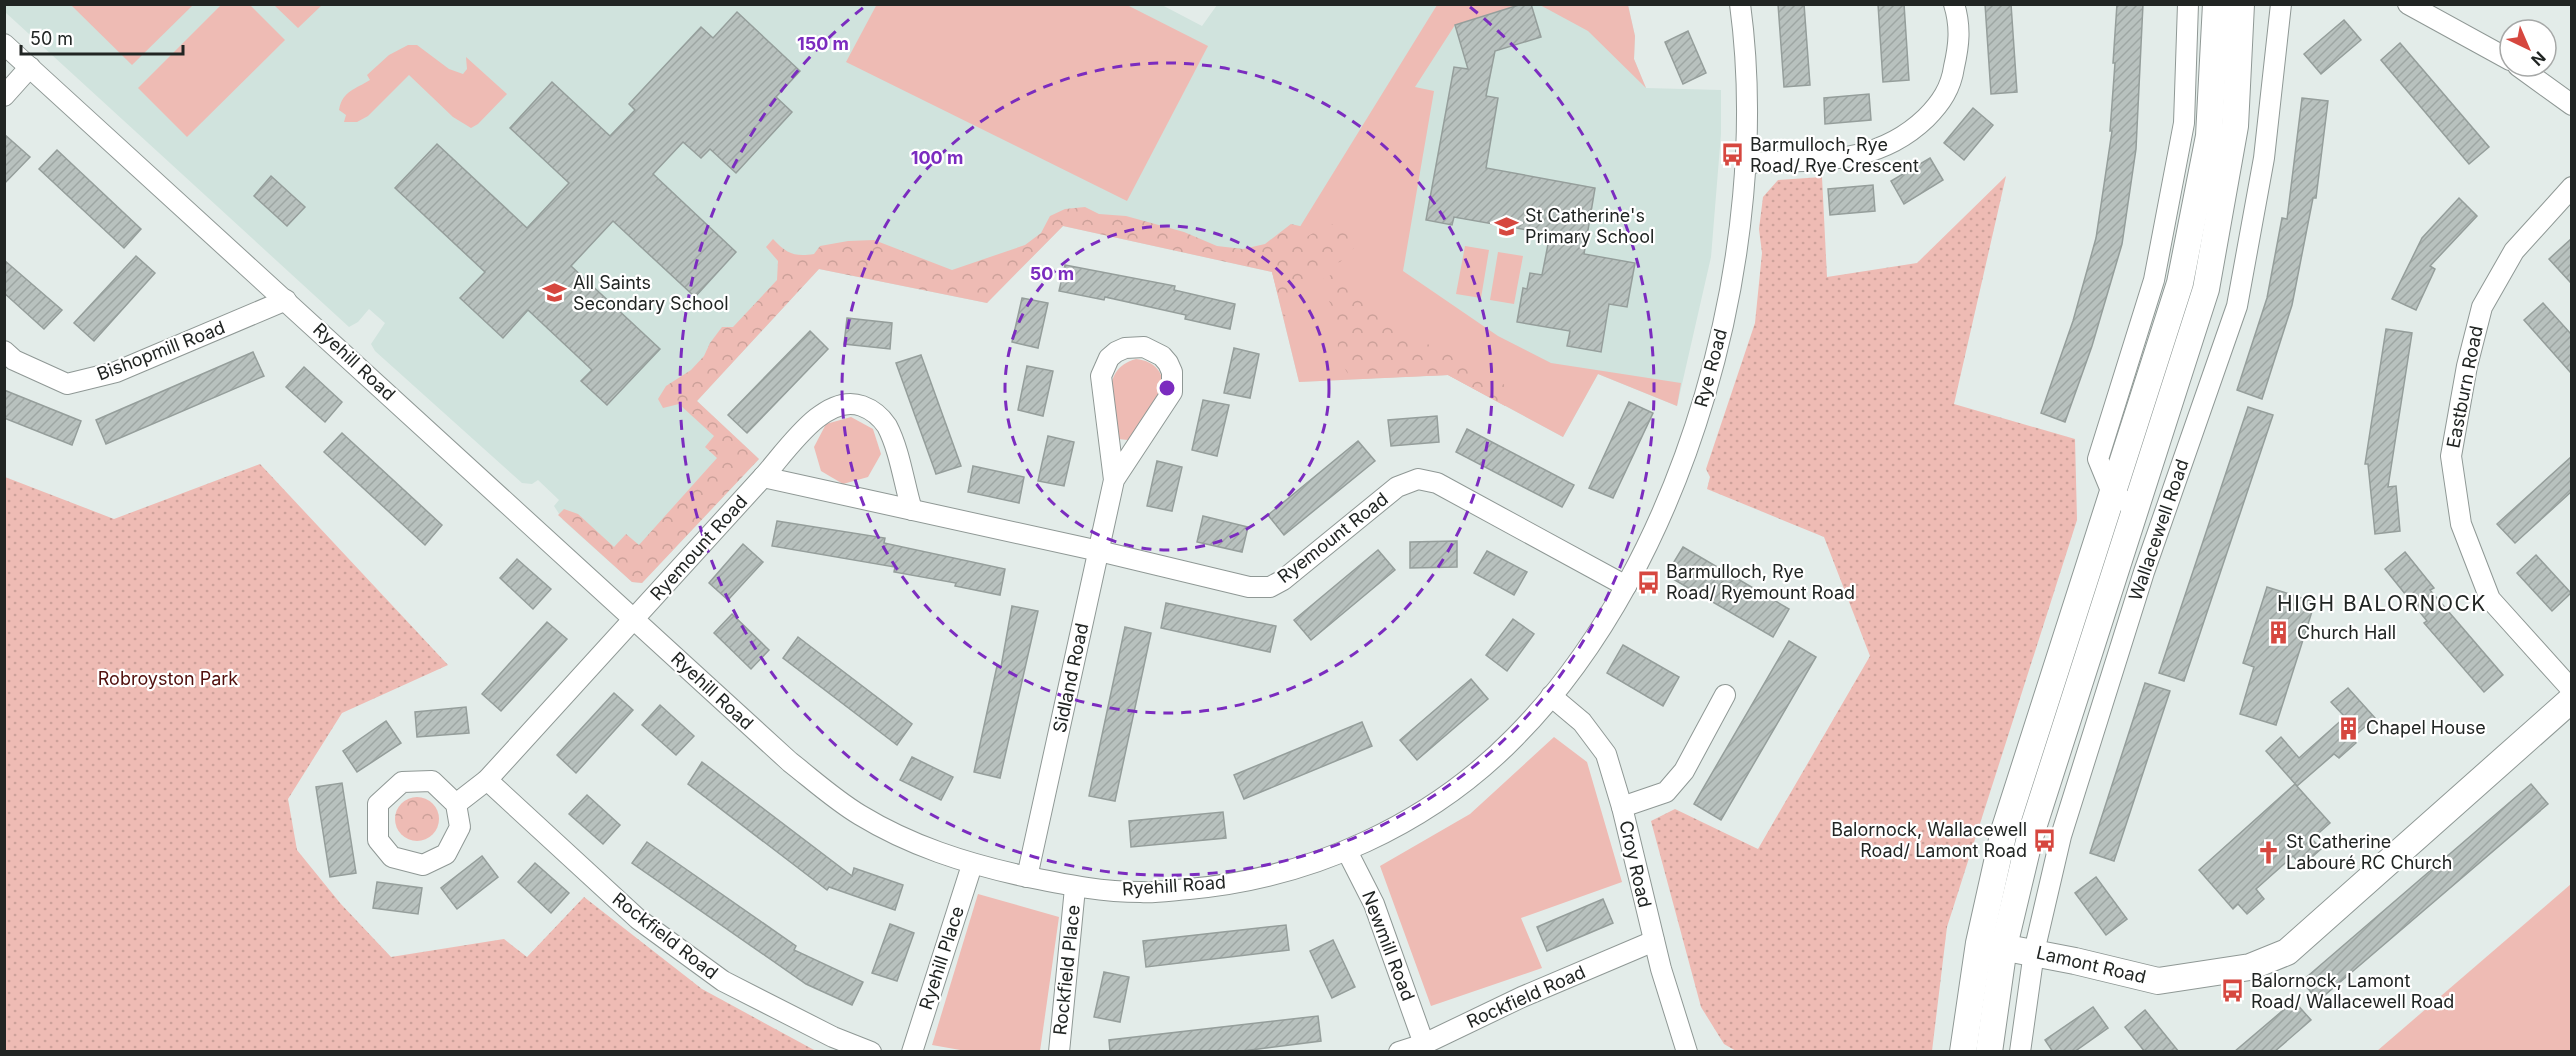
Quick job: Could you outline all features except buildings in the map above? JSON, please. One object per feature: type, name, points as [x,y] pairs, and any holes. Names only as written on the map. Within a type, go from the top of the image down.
[{"type":"street","name":"Rye Road","points":[[1551,696],[1604,626],[1626,586],[1675,477],[1709,383],[1726,311],[1739,236],[1746,163],[1744,31],[1740,4]]},
{"type":"street","points":[[1746,163],[1852,157],[1884,148],[1913,131],[1937,108],[1951,85],[1960,37],[1954,4]]},
{"type":"street","points":[[2112,493],[2098,459],[2154,280],[2184,123],[2188,4]]},
{"type":"street","name":"Wallacewell Road","points":[[1989,1052],[1991,944],[2004,831],[2180,283],[2209,136],[2216,4]]},
{"type":"street","name":"Wallacewell Road","points":[[1963,1052],[1991,944],[2030,837],[2206,289],[2235,126],[2241,4]]},
{"type":"street","name":"Wallacewell Road","points":[[2020,1052],[2034,952],[2061,836],[2144,572],[2237,306],[2264,158],[2281,4]]},
{"type":"street","points":[[2408,4],[2498,53]]},
{"type":"street","name":"Ryehill Road","points":[[4,44],[789,762],[857,813],[905,840],[972,865],[1075,888],[1143,893],[1206,887],[1277,875],[1347,851],[1397,828],[1432,806],[1514,738],[1551,696]]},
{"type":"street","points":[[4,96],[30,67]]},
{"type":"street","points":[[2534,78],[2571,105]]},
{"type":"street","name":"Eastburn Road","points":[[2571,187],[2514,251],[2482,307],[2467,366],[2451,456],[2461,524],[2490,599],[2571,690]]},
{"type":"street","name":"Bishopmill Road","points":[[4,351],[14,360],[67,384],[116,372],[286,300]]},
{"type":"street","name":"Sidland Road","points":[[1028,877],[1113,480],[1101,376],[1109,358],[1116,352],[1135,346],[1144,347],[1162,356],[1168,363],[1172,372],[1173,392],[1113,480]]},
{"type":"street","name":"Ryemount Road","points":[[634,619],[826,410],[847,404],[858,405],[878,415],[885,423],[912,510]]},
{"type":"street","name":"Ryemount Road","points":[[763,477],[1099,551],[1250,587],[1270,587],[1283,579],[1397,487],[1418,479],[1437,483],[1626,586]]},
{"type":"street","name":"Wallacewell Road","points":[[2112,493],[2137,509]]},
{"type":"street","points":[[456,804],[487,780],[634,619]]},
{"type":"street","points":[[1622,807],[1666,792],[1684,771],[1725,695]]},
{"type":"street","name":"Croy Road","points":[[1551,696],[1582,722],[1606,754],[1622,807],[1654,941],[1687,1052]]},
{"type":"street","name":"Lamont Road","points":[[1991,944],[2158,981],[2250,967],[2287,952],[2571,699]]},
{"type":"street","name":"Rockfield Road","points":[[487,780],[638,919],[723,981],[870,1052]]},
{"type":"street","points":[[432,781],[456,804],[460,827],[446,854],[423,865],[392,857],[378,840],[378,804],[402,782],[432,781]]},
{"type":"street","name":"Newmill Road","points":[[1347,851],[1374,904],[1424,1044]]},
{"type":"street","name":"Ryehill Place","points":[[912,1052],[972,865]]},
{"type":"street","name":"Rockfield Place","points":[[1059,1052],[1075,888]]},
{"type":"street","name":"Rockfield Road","points":[[1398,1052],[1424,1044],[1522,997],[1654,941]]},
{"type":"shaded area","name":"All Saints Secondary School","points":[[1160,4],[1202,26],[1217,5],[1628,5],[1635,36],[1634,59],[1646,88],[1721,90],[1721,134],[1711,257],[1677,406],[1598,374],[1563,437],[1448,375],[1299,382],[1272,272],[1063,226],[987,303],[819,269],[697,401],[759,459],[642,583],[632,582],[563,520],[554,506],[559,500],[538,480],[532,484],[522,483],[375,351],[371,344],[385,323],[369,309],[358,322],[349,327],[5,12],[4,5]]},
{"type":"green space","points":[[877,4],[1127,5],[1208,46],[1127,201],[846,62]]},
{"type":"green space","points":[[71,5],[193,5],[132,65]]},
{"type":"green space","points":[[221,5],[250,5],[285,40],[187,137],[138,88]]},
{"type":"green space","points":[[274,5],[322,5],[298,28]]},
{"type":"green space","points":[[1437,5],[1522,5],[1455,25],[1415,87],[1434,91],[1403,271],[1498,336],[1551,363],[1681,383],[1677,406],[1598,374],[1563,437],[1448,375],[1299,382],[1272,272]]},
{"type":"green space","points":[[1540,5],[1628,5],[1635,36],[1634,59],[1646,88],[1588,31]]},
{"type":"green space","points":[[408,45],[417,45],[449,69],[463,74],[467,69],[466,57],[507,94],[478,124],[471,128],[453,117],[409,75],[368,116],[357,122],[344,122],[346,115],[339,110],[346,95],[370,80],[367,75],[389,55]]},
{"type":"green space","points":[[2006,176],[1954,404],[2075,439],[2077,520],[1947,927],[1932,1051],[1736,1051],[1724,1044],[1701,1007],[1651,821],[1675,809],[1758,849],[1870,656],[1824,537],[1707,489],[1710,477],[1706,469],[1755,323],[1762,253],[1759,229],[1763,197],[1778,180],[1822,177],[1827,277],[1917,263]]},
{"type":"green space","points":[[1085,207],[1099,214],[1126,216],[1184,232],[1217,246],[1243,249],[1265,244],[1291,224],[1304,227],[1303,239],[1320,229],[1342,221],[1356,231],[1354,248],[1340,262],[1314,267],[1306,277],[1284,318],[1272,272],[1063,226],[987,303],[819,269],[697,401],[759,459],[642,583],[632,582],[558,515],[564,509],[578,514],[614,547],[626,534],[639,545],[717,458],[705,447],[714,436],[679,404],[663,408],[658,399],[666,386],[691,370],[704,356],[722,327],[733,327],[777,280],[778,261],[766,247],[773,239],[787,251],[802,255],[814,254],[820,246],[848,241],[874,240],[952,270],[1025,245],[1041,233],[1050,216],[1065,209]]},
{"type":"green space","points":[[1465,246],[1489,250],[1481,298],[1456,294]]},
{"type":"green space","points":[[1498,252],[1523,256],[1514,304],[1490,300]]},
{"type":"green space","points":[[1331,275],[1360,287],[1381,305],[1396,326],[1416,340],[1460,356],[1479,376],[1495,377],[1508,388],[1505,406],[1448,375],[1351,379],[1338,357],[1337,315],[1318,282]]},
{"type":"green space","points":[[1136,359],[1148,362],[1157,369],[1164,384],[1164,391],[1128,440],[1118,439],[1111,404],[1112,382],[1116,372],[1124,364]]},
{"type":"green space","points":[[851,417],[873,429],[881,454],[868,477],[843,484],[821,471],[814,447],[826,424]]},
{"type":"green space","name":"Robroyston Park","points":[[260,464],[448,665],[342,713],[288,799],[297,850],[340,903],[391,957],[504,939],[527,957],[584,897],[702,989],[816,1051],[5,1051],[5,477],[114,519]]},
{"type":"green space","points":[[1554,737],[1587,762],[1622,882],[1521,918],[1542,968],[1431,1006],[1380,866],[1470,814]]},
{"type":"green space","points":[[417,797],[432,804],[439,819],[432,834],[417,841],[402,834],[395,819],[402,804]]},
{"type":"green space","points":[[2571,884],[2571,1051],[2377,1051]]},
{"type":"green space","points":[[978,894],[1059,917],[1040,1051],[966,1051],[932,1045]]},
{"type":"place","name":"Barmulloch, Rye Road/ Rye Crescent","points":[[1732,155]]},
{"type":"place","name":"St Catherine's Primary School","points":[[1507,226]]},
{"type":"place","name":"All Saints Secondary School","points":[[555,293]]},
{"type":"place","name":"Barmulloch, Rye Road/ Ryemount Road","points":[[1648,582]]},
{"type":"place","name":"Church Hall","points":[[2279,633]]},
{"type":"place","name":"Chapel House","points":[[2348,728]]},
{"type":"place","name":"Balornock, Wallacewell Road/ Lamont Road","points":[[2045,840]]},
{"type":"place","name":"St Catherine Labouré RC Church","points":[[2268,852]]},
{"type":"place","name":"Balornock, Lamont Road/ Wallacewell Road","points":[[2233,991]]},
{"type":"district","name":"HIGH BALORNOCK","points":[[2382,604]]}]
